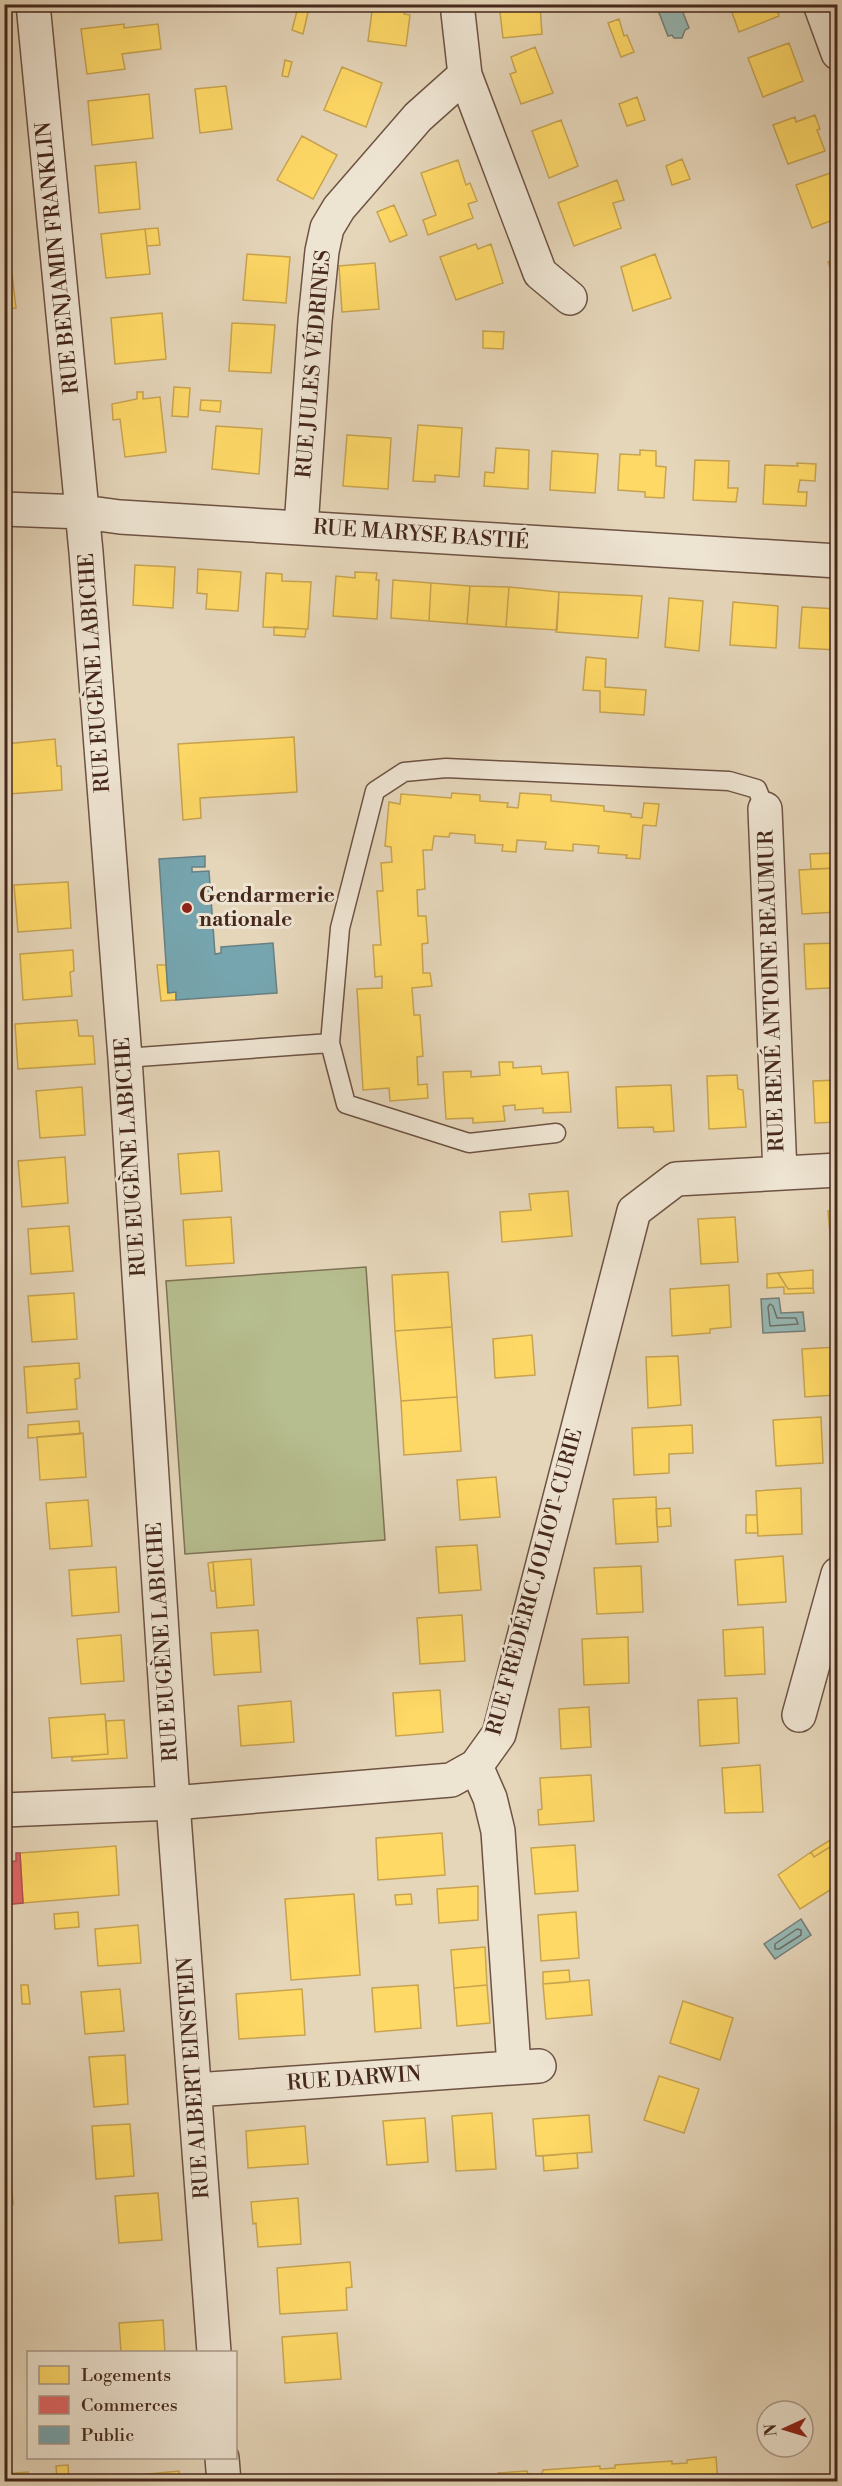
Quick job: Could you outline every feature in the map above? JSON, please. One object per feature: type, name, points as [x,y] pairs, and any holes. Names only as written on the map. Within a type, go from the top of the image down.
[{"type":"street","name":"RUE BENJAMIN FRANKLIN","points":[[33,4],[83,512]]},
{"type":"street","points":[[457,4],[465,75],[540,273],[570,298]]},
{"type":"street","points":[[820,4],[837,53]]},
{"type":"street","name":"RUE JULES VÉDRINES","points":[[301,528],[315,321],[322,251],[327,228],[339,208],[418,117],[465,75]]},
{"type":"street","name":"RUE MARYSE BASTIÉ","points":[[4,509],[83,512],[301,528],[837,561]]},
{"type":"street","name":"RUE EUGÈNE LABICHE","points":[[83,512],[125,1058],[173,1803]]},
{"type":"street","name":"RUE RENÉ ANTOINE REAUMUR","points":[[765,809],[780,1173]]},
{"type":"street","name":"RUE FRÉDÉRIC JOLIOT-CURIE","points":[[4,1809],[173,1803],[451,1780],[476,1766],[499,1734],[634,1211],[676,1179],[837,1170]]},
{"type":"street","points":[[799,1715],[837,1574]]},
{"type":"street","name":"RUE DARWIN","points":[[195,2090],[526,2067],[498,1831],[490,1798],[476,1766]]},
{"type":"street","name":"RUE ALBERT EINSTEIN","points":[[173,1803],[214,2351]]},
{"type":"street","points":[[222,2459],[224,2481]]},
{"type":"lane","points":[[556,1133],[469,1143],[346,1104],[330,1043],[340,928],[375,791],[404,772],[446,768],[729,781],[757,789],[765,809]]},
{"type":"lane","points":[[125,1058],[330,1043]]},
{"type":"green space","points":[[366,1267],[385,1540],[185,1554],[166,1281]]},
{"type":"water","points":[[656,5],[680,5],[689,28],[685,30],[682,38],[668,36]]},
{"type":"water","points":[[779,1298],[781,1313],[803,1312],[805,1331],[763,1333],[761,1299]]},
{"type":"water","points":[[801,1919],[811,1935],[775,1959],[764,1944]]},
{"type":"building: Logements","points":[[373,4],[405,4],[404,14],[410,15],[406,46],[368,41]]},
{"type":"building: Logements","points":[[499,4],[540,4],[542,34],[503,38]]},
{"type":"building: Logements","points":[[729,4],[775,4],[779,16],[739,32]]},
{"type":"building: Logements","points":[[298,7],[309,8],[303,34],[292,30]]},
{"type":"building: Logements","points":[[619,19],[624,36],[627,35],[634,52],[621,57],[608,23]]},
{"type":"building: Logements","points":[[124,24],[124,28],[158,24],[161,49],[122,54],[125,69],[87,74],[81,29]]},
{"type":"building: Logements","points":[[789,43],[803,81],[763,97],[748,58]]},
{"type":"building: Logements","points":[[535,47],[553,93],[521,104],[510,74],[516,72],[511,57]]},
{"type":"building: Logements","points":[[285,60],[292,62],[288,77],[282,76]]},
{"type":"building: Logements","points":[[342,67],[382,83],[366,127],[324,110]]},
{"type":"building: Logements","points":[[226,86],[232,129],[200,133],[195,89]]},
{"type":"building: Logements","points":[[149,94],[153,138],[92,145],[88,101]]},
{"type":"building: Logements","points":[[637,97],[645,120],[627,126],[619,104]]},
{"type":"building: Logements","points":[[815,115],[820,129],[817,130],[825,151],[788,164],[773,125],[795,117],[796,122]]},
{"type":"building: Logements","points":[[561,120],[578,166],[549,178],[532,131]]},
{"type":"building: Logements","points":[[302,136],[337,155],[313,199],[277,180]]},
{"type":"building: Logements","points":[[682,159],[690,179],[672,185],[666,166]]},
{"type":"building: Logements","points":[[458,160],[466,185],[470,183],[477,201],[468,204],[473,218],[428,235],[423,220],[436,215],[421,173]]},
{"type":"building: Logements","points":[[136,162],[140,209],[99,213],[95,166]]},
{"type":"building: Logements","points":[[836,171],[838,218],[812,228],[796,185]]},
{"type":"building: Logements","points":[[617,180],[624,200],[613,203],[621,228],[574,246],[558,203]]},
{"type":"building: Logements","points":[[4,204],[9,245],[4,246]]},
{"type":"building: Logements","points":[[394,205],[407,235],[390,242],[377,212]]},
{"type":"building: Logements","points":[[158,228],[160,245],[147,246],[145,229]]},
{"type":"building: Logements","points":[[145,229],[150,274],[106,278],[101,234]]},
{"type":"building: Logements","points":[[476,244],[478,249],[491,244],[503,283],[456,300],[440,257]]},
{"type":"building: Logements","points":[[247,254],[290,257],[286,303],[243,300]]},
{"type":"building: Logements","points":[[655,254],[671,298],[633,311],[621,267]]},
{"type":"building: Logements","points":[[838,258],[838,286],[828,262]]},
{"type":"building: Logements","points":[[375,263],[379,309],[342,312],[339,266]]},
{"type":"building: Logements","points":[[4,266],[11,266],[16,308],[4,309]]},
{"type":"building: Logements","points":[[162,313],[166,359],[115,364],[111,318]]},
{"type":"building: Logements","points":[[232,323],[275,325],[271,373],[229,371]]},
{"type":"building: Logements","points":[[483,331],[504,332],[503,349],[483,348]]},
{"type":"building: Logements","points":[[174,387],[190,388],[188,417],[172,416]]},
{"type":"building: Logements","points":[[137,392],[143,392],[143,399],[160,397],[166,452],[125,457],[120,419],[113,420],[112,404],[137,399]]},
{"type":"building: Logements","points":[[201,400],[221,401],[220,412],[200,410]]},
{"type":"building: Logements","points":[[418,425],[462,428],[459,477],[435,475],[435,482],[413,481]]},
{"type":"building: Logements","points":[[216,426],[262,429],[259,474],[212,469]]},
{"type":"building: Logements","points":[[347,435],[391,438],[388,489],[343,486]]},
{"type":"building: Logements","points":[[496,448],[529,450],[528,489],[484,486],[485,472],[494,473]]},
{"type":"building: Logements","points":[[640,450],[656,451],[656,466],[666,467],[664,498],[645,497],[645,492],[618,490],[620,454],[640,455]]},
{"type":"building: Logements","points":[[552,451],[598,454],[595,493],[550,490]]},
{"type":"building: Logements","points":[[695,460],[729,461],[728,488],[738,488],[736,502],[693,500]]},
{"type":"building: Logements","points":[[797,463],[816,464],[815,481],[800,480],[798,492],[807,492],[806,506],[763,504],[765,465],[798,466]]},
{"type":"building: Logements","points":[[135,565],[175,567],[173,608],[133,605]]},
{"type":"building: Logements","points":[[198,569],[241,572],[238,611],[206,609],[207,594],[197,593]]},
{"type":"building: Logements","points":[[355,572],[377,573],[376,580],[379,580],[377,619],[333,616],[336,576],[355,578]]},
{"type":"building: Logements","points":[[266,573],[282,574],[282,581],[311,582],[308,629],[263,627]]},
{"type":"building: Logements","points":[[393,580],[431,583],[429,621],[391,618]]},
{"type":"building: Logements","points":[[431,583],[470,586],[467,624],[429,621]]},
{"type":"building: Logements","points":[[470,586],[509,587],[506,627],[467,624]]},
{"type":"building: Logements","points":[[509,587],[559,592],[557,630],[506,627]]},
{"type":"building: Logements","points":[[559,592],[642,596],[638,638],[556,632]]},
{"type":"building: Logements","points":[[669,598],[703,601],[699,651],[665,647]]},
{"type":"building: Logements","points":[[733,602],[778,606],[776,648],[730,645]]},
{"type":"building: Logements","points":[[802,607],[838,609],[838,650],[799,648]]},
{"type":"building: Logements","points":[[274,627],[306,629],[305,637],[274,635]]},
{"type":"building: Logements","points":[[586,657],[606,659],[605,687],[646,690],[644,715],[600,712],[600,691],[583,690]]},
{"type":"building: Logements","points":[[294,737],[297,792],[200,798],[201,818],[183,820],[178,744]]},
{"type":"building: Logements","points":[[55,739],[57,766],[61,766],[62,790],[9,794],[5,744]]},
{"type":"building: Logements","points":[[452,793],[480,795],[480,801],[508,803],[507,807],[518,808],[520,793],[551,795],[551,801],[604,806],[604,811],[631,814],[631,817],[642,818],[644,803],[659,804],[656,826],[643,825],[640,859],[626,858],[627,855],[598,853],[599,846],[573,844],[573,851],[545,849],[546,842],[517,840],[516,852],[502,851],[503,845],[475,843],[475,835],[450,833],[449,837],[434,836],[432,850],[423,850],[425,889],[417,890],[418,916],[426,916],[428,943],[422,944],[423,973],[430,973],[432,986],[412,988],[414,1015],[420,1015],[423,1056],[417,1057],[418,1085],[427,1084],[428,1098],[390,1101],[389,1088],[363,1090],[357,989],[382,988],[382,976],[375,977],[373,945],[381,945],[377,891],[383,891],[381,863],[392,862],[391,847],[385,846],[389,802],[400,804],[401,794],[451,798]]},
{"type":"building: Logements","points":[[838,853],[838,868],[811,869],[810,854]]},
{"type":"building: Logements","points":[[838,868],[838,912],[802,914],[799,870]]},
{"type":"building: Logements","points":[[68,882],[71,928],[18,932],[14,885]]},
{"type":"building: Logements","points":[[838,943],[838,993],[830,993],[830,988],[806,989],[804,944]]},
{"type":"building: Logements","points":[[73,950],[74,971],[70,972],[72,996],[23,1000],[20,954]]},
{"type":"building: Logements","points":[[157,965],[166,965],[168,993],[176,992],[176,1000],[161,1001]]},
{"type":"building: Logements","points":[[77,1020],[79,1036],[93,1036],[95,1064],[18,1069],[15,1024]]},
{"type":"building: Logements","points":[[499,1062],[513,1062],[513,1068],[541,1066],[542,1074],[568,1072],[571,1112],[543,1113],[543,1108],[515,1110],[515,1105],[503,1106],[505,1121],[473,1123],[473,1118],[446,1119],[443,1072],[471,1071],[471,1077],[500,1075]]},
{"type":"building: Logements","points":[[737,1075],[738,1089],[743,1090],[746,1127],[709,1129],[707,1076]]},
{"type":"building: Logements","points":[[838,1080],[838,1122],[815,1123],[813,1081]]},
{"type":"building: Logements","points":[[671,1085],[674,1131],[654,1132],[653,1127],[618,1128],[616,1087]]},
{"type":"building: Logements","points":[[82,1087],[85,1135],[40,1138],[36,1091]]},
{"type":"building: Logements","points":[[219,1151],[222,1191],[181,1194],[178,1154]]},
{"type":"building: Logements","points":[[65,1157],[68,1203],[22,1207],[18,1161]]},
{"type":"building: Logements","points":[[568,1191],[572,1236],[502,1242],[500,1212],[531,1210],[529,1194]]},
{"type":"building: Logements","points":[[838,1210],[838,1256],[832,1257],[828,1211]]},
{"type":"building: Logements","points":[[231,1217],[234,1263],[186,1266],[183,1220]]},
{"type":"building: Logements","points":[[735,1217],[738,1262],[701,1264],[698,1219]]},
{"type":"building: Logements","points":[[69,1226],[73,1271],[31,1274],[28,1229]]},
{"type":"building: Logements","points":[[813,1270],[813,1288],[788,1289],[778,1273]]},
{"type":"building: Logements","points":[[448,1272],[452,1327],[395,1331],[392,1275]]},
{"type":"building: Logements","points":[[778,1273],[788,1289],[813,1288],[814,1293],[784,1294],[784,1287],[767,1288],[767,1274]]},
{"type":"building: Logements","points":[[729,1285],[731,1327],[710,1329],[710,1333],[672,1336],[670,1289]]},
{"type":"building: Logements","points":[[74,1293],[77,1339],[32,1342],[28,1296]]},
{"type":"building: Logements","points":[[452,1327],[457,1397],[401,1401],[395,1331]]},
{"type":"building: Logements","points":[[532,1335],[535,1375],[495,1378],[493,1339]]},
{"type":"building: Logements","points":[[838,1347],[836,1395],[805,1397],[802,1349]]},
{"type":"building: Logements","points":[[678,1356],[681,1405],[648,1408],[646,1357]]},
{"type":"building: Logements","points":[[79,1363],[80,1378],[75,1379],[77,1409],[27,1413],[24,1367]]},
{"type":"building: Logements","points":[[457,1397],[461,1451],[404,1455],[401,1401]]},
{"type":"building: Logements","points":[[821,1417],[823,1463],[776,1466],[773,1420]]},
{"type":"building: Logements","points":[[79,1421],[80,1434],[28,1438],[28,1425]]},
{"type":"building: Logements","points":[[692,1425],[693,1453],[669,1454],[669,1473],[634,1475],[632,1428]]},
{"type":"building: Logements","points":[[83,1433],[86,1477],[40,1480],[37,1437]]},
{"type":"building: Logements","points":[[496,1477],[500,1517],[460,1520],[457,1480]]},
{"type":"building: Logements","points":[[801,1488],[802,1534],[758,1536],[756,1491]]},
{"type":"building: Logements","points":[[656,1497],[658,1542],[616,1544],[613,1499]]},
{"type":"building: Logements","points":[[88,1500],[92,1546],[50,1549],[46,1503]]},
{"type":"building: Logements","points":[[670,1508],[671,1526],[657,1527],[656,1509]]},
{"type":"building: Logements","points":[[746,1515],[757,1515],[758,1533],[746,1533]]},
{"type":"building: Logements","points":[[477,1545],[481,1590],[439,1593],[436,1547]]},
{"type":"building: Logements","points":[[783,1556],[786,1602],[738,1605],[735,1560]]},
{"type":"building: Logements","points":[[251,1559],[254,1605],[217,1608],[213,1562]]},
{"type":"building: Logements","points":[[213,1562],[215,1591],[211,1591],[208,1563]]},
{"type":"building: Logements","points":[[641,1566],[643,1612],[597,1614],[594,1568]]},
{"type":"building: Logements","points":[[116,1567],[119,1612],[72,1616],[69,1570]]},
{"type":"building: Logements","points":[[462,1615],[465,1661],[420,1664],[417,1618]]},
{"type":"building: Logements","points":[[763,1627],[765,1674],[725,1676],[723,1630]]},
{"type":"building: Logements","points":[[258,1630],[261,1672],[214,1675],[211,1633]]},
{"type":"building: Logements","points":[[121,1635],[124,1681],[81,1684],[77,1639]]},
{"type":"building: Logements","points":[[628,1637],[629,1683],[584,1685],[582,1639]]},
{"type":"building: Logements","points":[[440,1690],[443,1732],[396,1736],[393,1693]]},
{"type":"building: Logements","points":[[737,1698],[739,1743],[700,1746],[698,1700]]},
{"type":"building: Logements","points":[[291,1701],[294,1742],[241,1746],[238,1706]]},
{"type":"building: Logements","points":[[589,1707],[591,1747],[561,1749],[559,1709]]},
{"type":"building: Logements","points":[[105,1714],[108,1754],[52,1758],[49,1718]]},
{"type":"building: Logements","points":[[124,1720],[127,1758],[72,1761],[72,1757],[108,1754],[106,1721]]},
{"type":"building: Logements","points":[[760,1765],[763,1812],[725,1813],[722,1768]]},
{"type":"building: Logements","points":[[591,1775],[594,1821],[539,1825],[538,1810],[542,1809],[540,1778]]},
{"type":"building: Logements","points":[[442,1833],[445,1875],[378,1880],[376,1838]]},
{"type":"building: Logements","points":[[835,1837],[838,1842],[814,1857],[811,1852]]},
{"type":"building: Logements","points":[[838,1842],[838,1885],[800,1909],[778,1875],[811,1852],[814,1857]]},
{"type":"building: Logements","points":[[575,1845],[578,1891],[535,1894],[531,1848]]},
{"type":"building: Logements","points":[[116,1846],[119,1895],[23,1903],[20,1853]]},
{"type":"building: Logements","points":[[478,1886],[478,1920],[439,1923],[437,1889]]},
{"type":"building: Logements","points":[[354,1894],[360,1975],[291,1980],[285,1899]]},
{"type":"building: Logements","points":[[411,1894],[412,1904],[396,1905],[395,1895]]},
{"type":"building: Logements","points":[[78,1912],[79,1927],[55,1929],[54,1914]]},
{"type":"building: Logements","points":[[576,1912],[579,1958],[541,1961],[538,1915]]},
{"type":"building: Logements","points":[[138,1925],[141,1963],[98,1966],[95,1929]]},
{"type":"building: Logements","points":[[485,1947],[487,1985],[454,1988],[451,1950]]},
{"type":"building: Logements","points":[[569,1970],[570,1982],[543,1984],[543,1972]]},
{"type":"building: Logements","points":[[589,1980],[592,2015],[546,2019],[543,1984]]},
{"type":"building: Logements","points":[[21,1985],[28,1985],[30,2004],[22,2004]]},
{"type":"building: Logements","points":[[418,1985],[421,2028],[375,2032],[372,1988]]},
{"type":"building: Logements","points":[[487,1985],[490,2023],[457,2026],[454,1988]]},
{"type":"building: Logements","points":[[120,1989],[124,2031],[85,2034],[81,1992]]},
{"type":"building: Logements","points":[[302,1989],[305,2035],[239,2039],[236,1994]]},
{"type":"building: Logements","points":[[683,2001],[733,2018],[720,2060],[670,2043]]},
{"type":"building: Logements","points":[[125,2055],[128,2104],[94,2107],[89,2057]]},
{"type":"building: Logements","points":[[659,2076],[699,2089],[684,2133],[644,2120]]},
{"type":"building: Logements","points":[[4,2083],[13,2204],[4,2204]]},
{"type":"building: Logements","points":[[492,2113],[496,2169],[456,2171],[452,2116]]},
{"type":"building: Logements","points":[[589,2115],[592,2152],[536,2156],[533,2119]]},
{"type":"building: Logements","points":[[425,2118],[428,2162],[387,2165],[383,2121]]},
{"type":"building: Logements","points":[[130,2124],[134,2176],[96,2179],[92,2126]]},
{"type":"building: Logements","points":[[305,2126],[308,2164],[248,2168],[246,2131]]},
{"type":"building: Logements","points":[[577,2153],[578,2168],[544,2171],[543,2156]]},
{"type":"building: Logements","points":[[158,2193],[162,2240],[119,2243],[115,2196]]},
{"type":"building: Logements","points":[[298,2198],[301,2244],[258,2247],[251,2202]]},
{"type":"building: Logements","points":[[350,2262],[352,2287],[346,2288],[347,2310],[280,2314],[277,2268]]},
{"type":"building: Logements","points":[[163,2320],[165,2351],[121,2351],[119,2323]]},
{"type":"building: Logements","points":[[337,2333],[341,2379],[285,2383],[282,2337]]},
{"type":"building: Logements","points":[[716,2457],[718,2482],[499,2482],[498,2473],[527,2471],[528,2474],[542,2474],[543,2470],[600,2466],[600,2469],[615,2468],[615,2465],[672,2461],[672,2464],[687,2463],[687,2460]]},
{"type":"building: Logements","points":[[68,2465],[69,2482],[57,2482],[56,2466]]},
{"type":"building: Logements","points":[[179,2471],[179,2482],[128,2482],[128,2476]]},
{"type":"building: Logements","points":[[28,2472],[28,2482],[4,2482],[4,2474]]},
{"type":"building: Commerces","points":[[16,1853],[20,1853],[23,1903],[4,1905],[4,1862],[16,1861]]},
{"type":"building: Public","name":"Gendarmerie nationale","points":[[205,856],[205,867],[192,867],[192,872],[209,871],[215,954],[221,953],[221,947],[273,943],[277,993],[176,1000],[176,992],[168,993],[159,859]]},
{"type":"place","name":"Gendarmerie nationale","points":[[187,908]]}]
